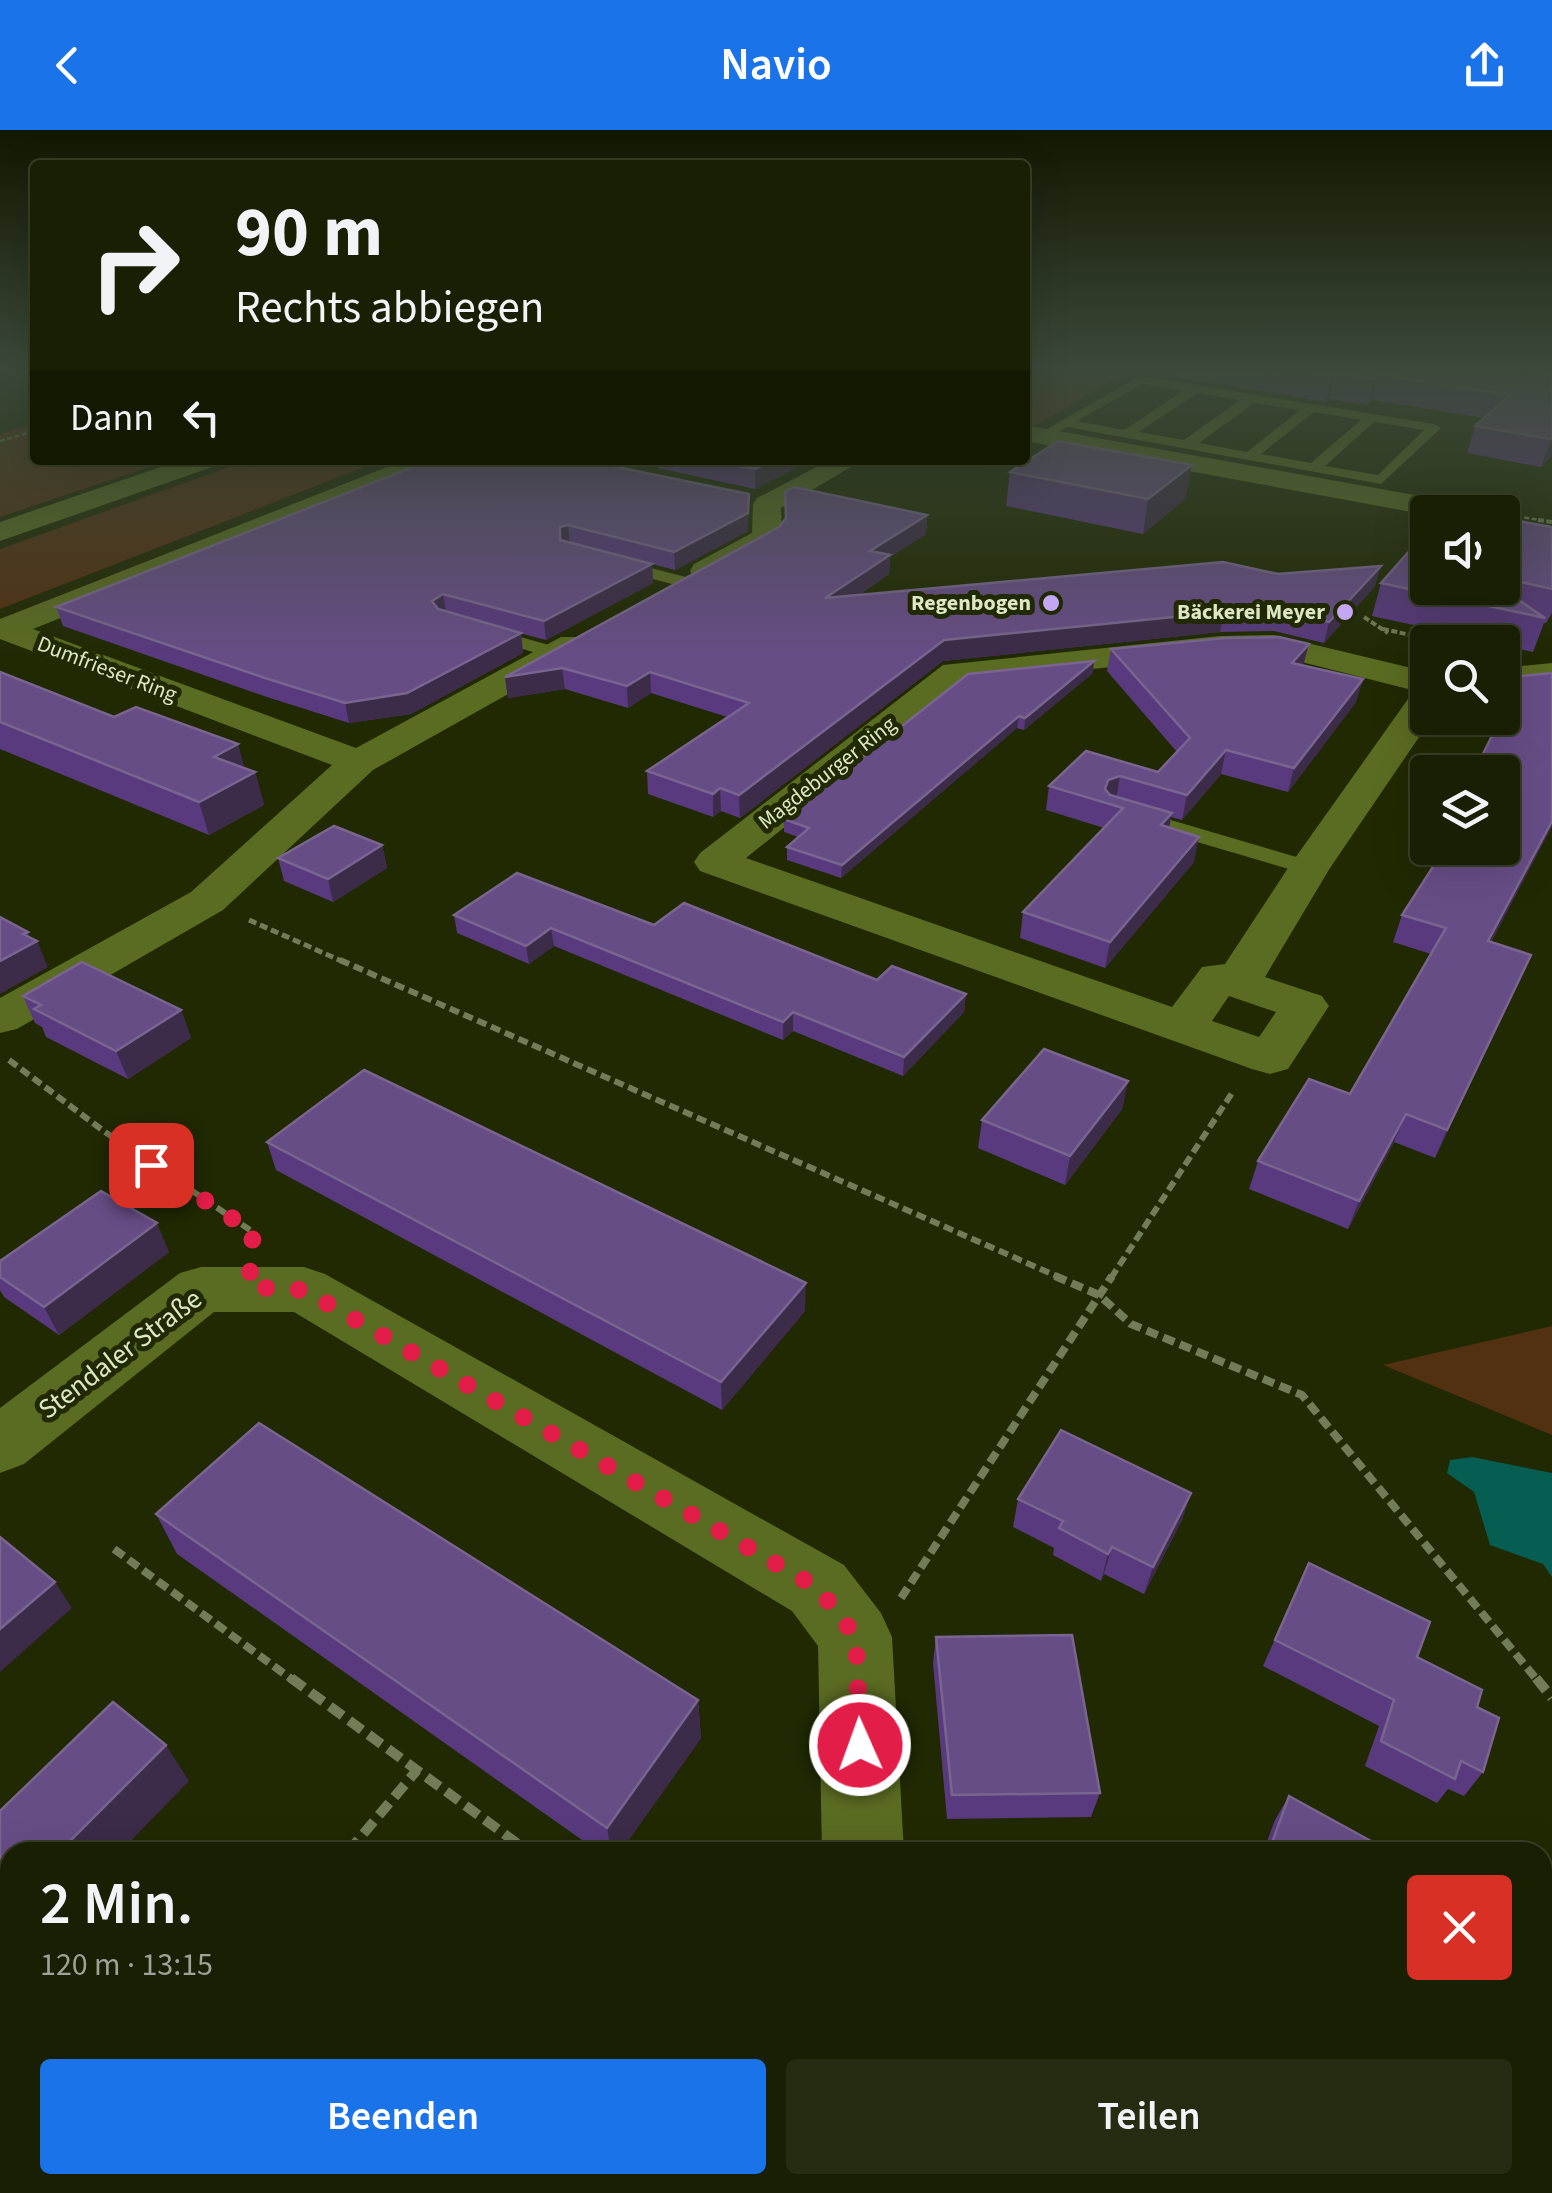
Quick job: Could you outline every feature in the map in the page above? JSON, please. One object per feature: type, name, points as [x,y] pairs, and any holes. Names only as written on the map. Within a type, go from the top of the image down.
[{"type":"street","points":[[0,532],[191,465]]},
{"type":"street","name":"Dumfrieser Ring","points":[[358,762],[3,629],[415,465]]},
{"type":"street","points":[[636,608],[766,536],[758,502],[838,465]]},
{"type":"street","points":[[1200,465],[1410,503]]},
{"type":"street","points":[[0,1018],[207,901],[358,762],[604,626]]},
{"type":"street","name":"Magdeburger Ring","points":[[1258,1054],[715,862],[955,672],[1220,646],[1274,645],[1410,679]]},
{"type":"street","points":[[1520,677],[1552,674]]},
{"type":"street","name":"Magdeburger Ring","points":[[1238,982],[1309,868],[1410,722]]},
{"type":"street","points":[[1182,1027],[1219,977],[1305,1006],[1270,1058],[1258,1054]]},
{"type":"street","name":"Stendaler Straße","points":[[0,1444],[202,1288],[304,1290],[818,1588],[856,1637]]},
{"type":"street","points":[[856,1637],[864,1842]]},
{"type":"lane","points":[[1299,465],[1382,480],[1397,465]]},
{"type":"lane","points":[[1314,468],[1317,465]]},
{"type":"lane","points":[[588,557],[684,582]]},
{"type":"lane","points":[[466,626],[556,653]]},
{"type":"lane","points":[[1116,811],[1309,868]]},
{"type":"path","points":[[1520,517],[1552,522]]},
{"type":"path","points":[[1382,629],[1410,635]]},
{"type":"path","points":[[207,901],[1099,1296],[1131,1324],[1302,1395],[1552,1698]]},
{"type":"path","points":[[1,1054],[118,1142],[253,1232],[249,1287]]},
{"type":"path","points":[[856,1637],[890,1615],[1258,1054]]},
{"type":"path","points":[[114,1549],[515,1842]]},
{"type":"path","points":[[356,1842],[417,1770]]},
{"type":"shaded area","points":[[0,465],[154,465],[0,517]]},
{"type":"shaded area","points":[[234,465],[368,465],[0,609],[0,549]]},
{"type":"shaded area","points":[[1552,1326],[1552,1435],[1383,1365]]},
{"type":"water","points":[[1472,1457],[1552,1473],[1552,1577],[1543,1564],[1490,1545],[1474,1492],[1447,1473],[1450,1460]]},
{"type":"building","points":[[418,465],[609,465],[749,494],[748,513],[674,552],[568,525],[560,527],[560,540],[652,564],[544,621],[443,594],[432,601],[438,609],[521,633],[407,693],[345,703],[56,607]]},
{"type":"building","points":[[1020,465],[1192,465],[1148,499],[1010,472]]},
{"type":"building","points":[[794,487],[927,515],[870,551],[890,555],[825,598],[1223,562],[1278,574],[1381,566],[1329,622],[1279,611],[1224,612],[944,640],[739,795],[720,788],[713,794],[647,771],[749,703],[650,672],[627,686],[562,668],[505,677],[779,527],[786,518],[785,492]]},
{"type":"building","points":[[1520,521],[1552,527],[1552,589],[1520,582]]},
{"type":"building","points":[[1410,550],[1410,589],[1381,583]]},
{"type":"building","points":[[1520,601],[1545,618],[1484,605],[1520,605]]},
{"type":"building","points":[[1279,637],[1309,644],[1292,663],[1363,679],[1294,768],[1226,750],[1187,795],[1120,776],[1108,780],[1105,789],[1110,795],[1172,813],[1161,825],[1199,837],[1110,942],[1023,912],[1123,808],[1049,786],[1086,751],[1158,772],[1190,738],[1111,649]]},
{"type":"building","points":[[1094,661],[1025,718],[1019,716],[842,865],[787,847],[809,828],[784,819],[968,674]]},
{"type":"building","points":[[0,672],[114,717],[136,707],[238,744],[214,757],[255,772],[199,802],[0,722]]},
{"type":"building","points":[[1552,673],[1552,821],[1488,941],[1531,955],[1447,1130],[1406,1114],[1359,1201],[1258,1161],[1309,1079],[1350,1094],[1446,928],[1402,915],[1434,865],[1520,865],[1520,755],[1482,755],[1492,735],[1520,735],[1521,676]]},
{"type":"building","points":[[334,826],[382,845],[328,879],[278,858]]},
{"type":"building","points":[[517,873],[654,925],[684,903],[877,980],[892,966],[966,994],[904,1057],[793,1012],[783,1022],[551,928],[526,946],[454,915]]},
{"type":"building","points":[[0,917],[28,932],[23,934],[37,941],[0,961]]},
{"type":"building","points":[[82,962],[181,1010],[116,1051],[34,1009],[41,1005],[23,996]]},
{"type":"building","points":[[1044,1049],[1128,1081],[1070,1156],[982,1120]]},
{"type":"building","points":[[364,1070],[806,1283],[721,1382],[267,1142]]},
{"type":"building","points":[[101,1191],[157,1223],[44,1307],[0,1277],[0,1261]]},
{"type":"building","points":[[259,1423],[698,1700],[607,1828],[156,1514]]},
{"type":"building","points":[[1061,1430],[1191,1493],[1153,1567],[1112,1547],[1108,1554],[1059,1528],[1063,1521],[1018,1499]]},
{"type":"building","points":[[0,1537],[55,1582],[0,1629]]},
{"type":"building","points":[[1309,1563],[1430,1622],[1417,1657],[1482,1690],[1477,1707],[1499,1718],[1483,1772],[1461,1761],[1455,1779],[1381,1741],[1394,1700],[1275,1640]]},
{"type":"building","points":[[1072,1635],[1100,1793],[952,1795],[936,1637]]},
{"type":"building","points":[[113,1702],[166,1745],[69,1842],[0,1842],[0,1811]]},
{"type":"building","points":[[1289,1796],[1373,1842],[1272,1842]]},
{"type":"place","name":"Regenbogen","points":[[1051,603]]},
{"type":"place","name":"Bäckerei Meyer","points":[[1345,612]]},
{"type":"route","points":[[151,1165],[253,1232],[249,1287],[304,1290],[818,1588],[856,1637],[860,1745]]}]
